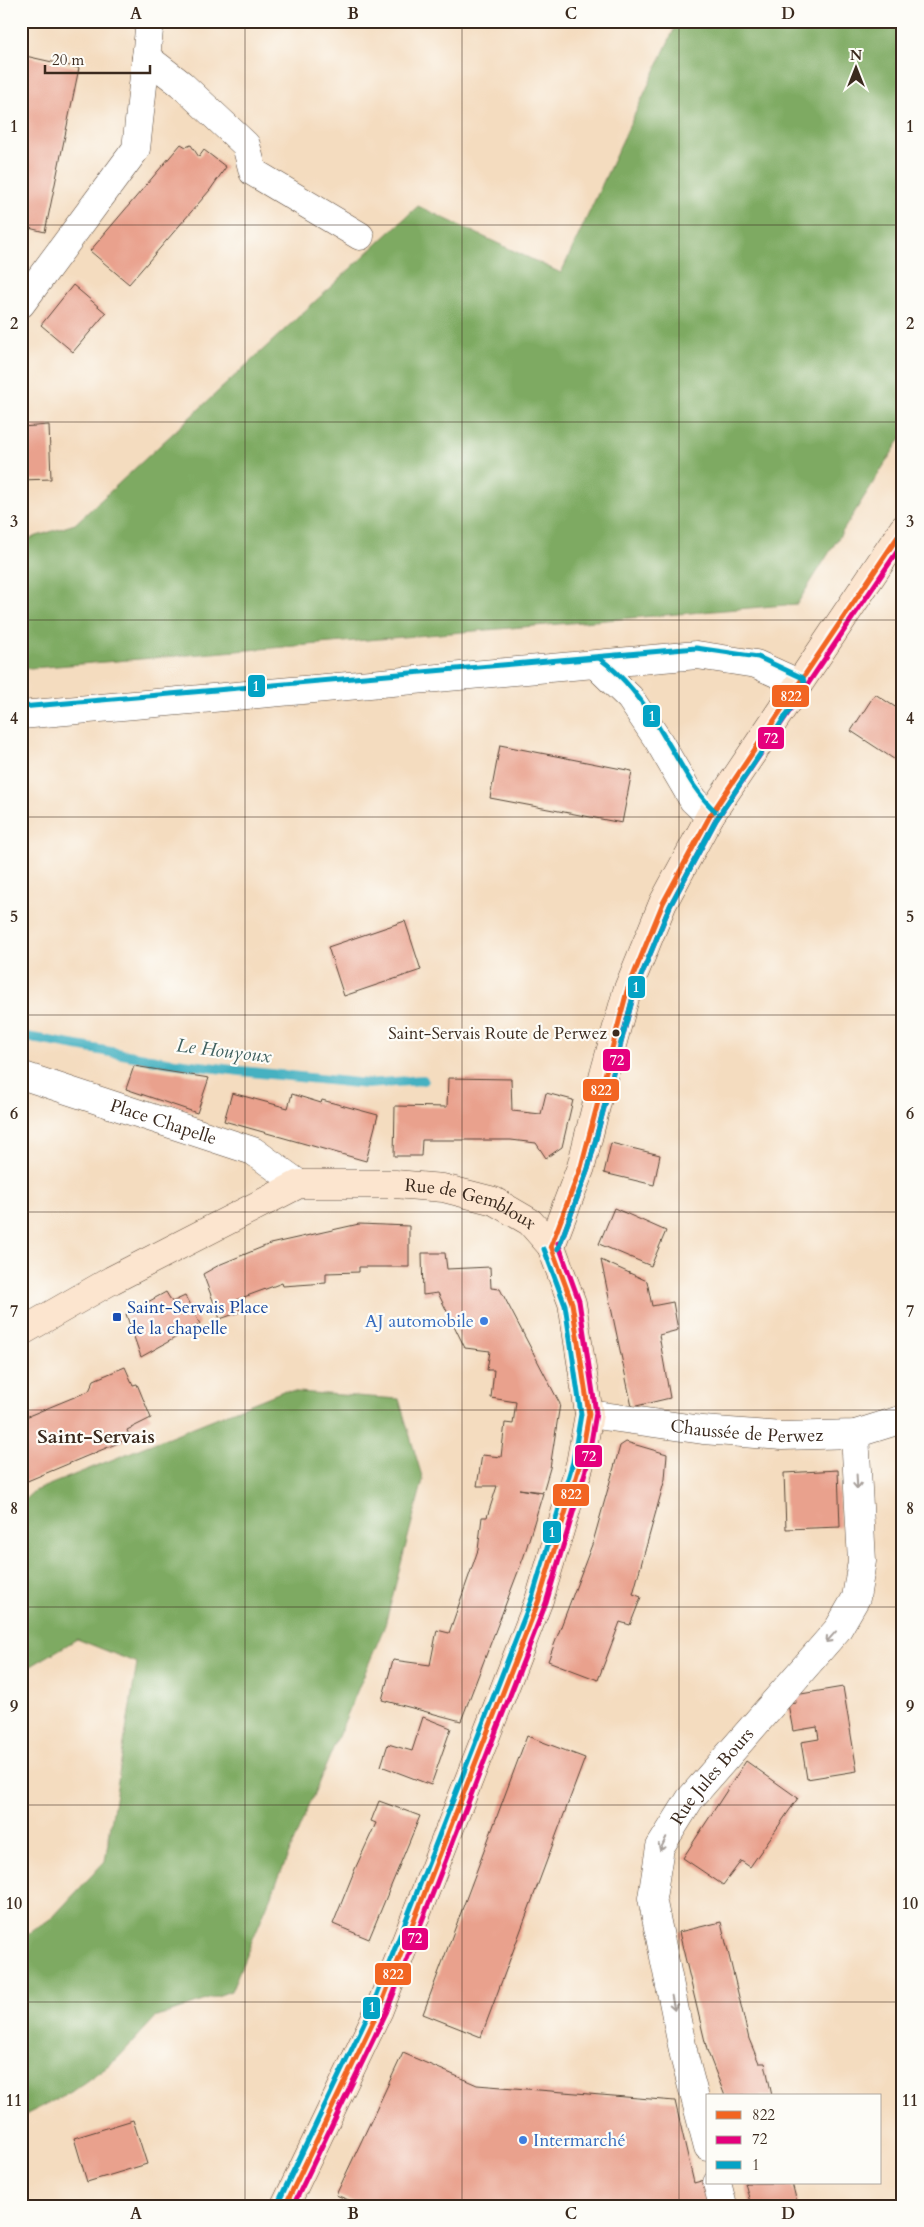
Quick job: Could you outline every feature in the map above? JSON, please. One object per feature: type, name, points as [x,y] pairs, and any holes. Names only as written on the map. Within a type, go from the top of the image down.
[{"type":"main road","points":[[551,1246],[582,1167],[604,1074],[627,991],[663,903],[710,816],[903,529]]},
{"type":"main road","name":"Rue de Gembloux","points":[[21,1332],[86,1294],[299,1184],[395,1184],[443,1188],[494,1201],[530,1222],[551,1246],[572,1304],[589,1414],[580,1464],[539,1600],[380,2010],[284,2206]]},
{"type":"street","points":[[21,304],[136,149],[150,21]]},
{"type":"street","points":[[146,57],[181,84],[246,145],[253,172],[360,236]]},
{"type":"street","points":[[21,715],[697,655],[756,664],[798,683]]},
{"type":"street","points":[[596,665],[630,698],[658,740],[693,800],[710,816]]},
{"type":"street","name":"Place Chapelle","points":[[21,1075],[253,1151],[299,1184]]},
{"type":"street","name":"Chaussée de Perwez","points":[[589,1414],[703,1430],[782,1436],[855,1434],[903,1419]]},
{"type":"street","name":"Rue Jules Bours","points":[[706,2140],[685,2060],[652,1898],[660,1847],[690,1799],[838,1629],[856,1598],[862,1561],[855,1434]]},
{"type":"street","points":[[717,2184],[723,2206]]},
{"type":"green space","points":[[678,21],[903,21],[903,435],[797,604],[21,669],[21,541],[75,524],[418,206],[561,273]]},
{"type":"green space","points":[[283,1391],[399,1399],[423,1480],[385,1625],[231,1991],[155,2018],[117,2059],[71,2092],[21,2117],[21,1939],[53,1917],[105,1861],[137,1663],[77,1639],[21,1672],[21,1503],[34,1491]]},
{"type":"building","points":[[21,55],[79,68],[45,232],[21,226]]},
{"type":"building","points":[[181,144],[186,147],[191,145],[199,157],[204,150],[226,167],[210,190],[129,284],[90,251]]},
{"type":"building","points":[[73,285],[106,313],[73,352],[41,325]]},
{"type":"building","points":[[49,425],[51,479],[21,480],[21,427]]},
{"type":"building","points":[[875,694],[903,712],[903,765],[851,731]]},
{"type":"building","points":[[500,745],[632,771],[622,823],[490,798]]},
{"type":"building","points":[[405,921],[421,970],[344,996],[328,947]]},
{"type":"building","points":[[134,1066],[209,1078],[197,1113],[126,1089]]},
{"type":"building","points":[[448,1078],[511,1079],[512,1111],[541,1114],[546,1093],[573,1100],[562,1147],[546,1158],[536,1143],[511,1140],[422,1140],[421,1156],[394,1156],[395,1106],[447,1107]]},
{"type":"building","points":[[232,1093],[288,1108],[292,1094],[321,1103],[322,1100],[378,1115],[366,1161],[224,1121]]},
{"type":"building","points":[[611,1143],[660,1155],[654,1185],[604,1173]]},
{"type":"building","points":[[614,1208],[666,1231],[651,1266],[599,1244]]},
{"type":"building","points":[[359,1224],[409,1226],[409,1267],[359,1267],[359,1272],[326,1273],[326,1283],[283,1286],[282,1283],[236,1300],[240,1312],[220,1319],[203,1274],[221,1264],[270,1244]]},
{"type":"building","points":[[422,1253],[445,1253],[447,1269],[490,1267],[491,1288],[500,1289],[560,1404],[550,1468],[543,1492],[519,1489],[543,1493],[524,1556],[461,1721],[382,1700],[393,1660],[430,1665],[437,1630],[449,1633],[478,1550],[482,1517],[487,1517],[497,1486],[477,1486],[482,1455],[501,1457],[505,1423],[513,1424],[516,1402],[491,1398],[494,1370],[487,1370],[490,1351],[465,1348],[438,1293],[423,1295]]},
{"type":"building","points":[[601,1260],[647,1281],[652,1306],[673,1302],[678,1330],[659,1335],[670,1398],[632,1407]]},
{"type":"building","points":[[166,1292],[172,1302],[185,1296],[200,1324],[141,1357],[126,1314]]},
{"type":"building","points":[[125,1367],[133,1385],[137,1384],[151,1418],[127,1430],[130,1438],[25,1482],[21,1474],[21,1419],[89,1391],[94,1380]]},
{"type":"building","points":[[626,1442],[667,1454],[665,1479],[633,1594],[641,1597],[630,1625],[620,1622],[598,1680],[548,1661],[593,1542],[620,1446]]},
{"type":"building","points":[[838,1470],[840,1527],[786,1529],[784,1473]]},
{"type":"building","points":[[843,1687],[857,1771],[807,1779],[801,1742],[819,1739],[817,1727],[793,1731],[788,1704],[796,1703],[795,1695]]},
{"type":"building","points":[[423,1717],[451,1728],[431,1785],[381,1766],[388,1744],[412,1751]]},
{"type":"building","points":[[527,1736],[585,1758],[481,2037],[423,2014]]},
{"type":"building","points":[[746,1761],[798,1798],[750,1867],[741,1861],[723,1885],[683,1858]]},
{"type":"building","points":[[379,1801],[420,1816],[369,1939],[333,1924],[376,1823],[371,1821]]},
{"type":"building","points":[[721,1922],[749,2039],[759,2063],[765,2063],[772,2094],[724,2094],[707,2050],[679,1932]]},
{"type":"building","name":"Intermarché","points":[[403,2053],[477,2085],[675,2101],[694,2183],[706,2180],[706,2184],[710,2184],[718,2206],[364,2206],[336,2195]]},
{"type":"building","points":[[133,2120],[147,2164],[87,2182],[74,2138]]},
{"type":"building","points":[[745,2184],[792,2184],[798,2206],[751,2206]]},
{"type":"waterway","name":"Le Houyoux","points":[[21,1036],[167,1062],[241,1071],[367,1084],[423,1080]]},
{"type":"transit line","name":"822","points":[[551,1246],[581,1167],[627,991],[663,903],[710,816],[903,529]]},
{"type":"transit line","name":"72","points":[[558,1249],[588,1169],[634,993],[670,906],[716,820],[903,543]]},
{"type":"transit line","name":"1","points":[[21,707],[696,648],[758,657],[803,678],[805,687],[716,820],[670,906],[634,993],[588,1169],[558,1249]]},
{"type":"transit line","name":"1","points":[[563,661],[599,658],[619,675],[644,705],[694,785],[715,811]]},
{"type":"transit line","name":"72","points":[[293,2206],[386,2013],[546,1603],[587,1466],[596,1413],[579,1301],[558,1243]]},
{"type":"transit line","name":"822","points":[[285,2206],[379,2010],[539,1600],[580,1464],[589,1414],[572,1303],[551,1246]]},
{"type":"transit line","name":"1","points":[[278,2203],[372,2007],[532,1598],[573,1462],[581,1414],[565,1305],[544,1249]]},
{"type":"place","name":"Saint-Servais Route de Perwez","points":[[616,1033]]},
{"type":"place","name":"Saint-Servais Place de la chapelle","points":[[117,1317]]},
{"type":"place","name":"AJ automobile","points":[[484,1321]]},
{"type":"place","name":"Intermarché","points":[[523,2140]]},
{"type":"district","name":"Saint-Servais","points":[[96,1436]]}]
